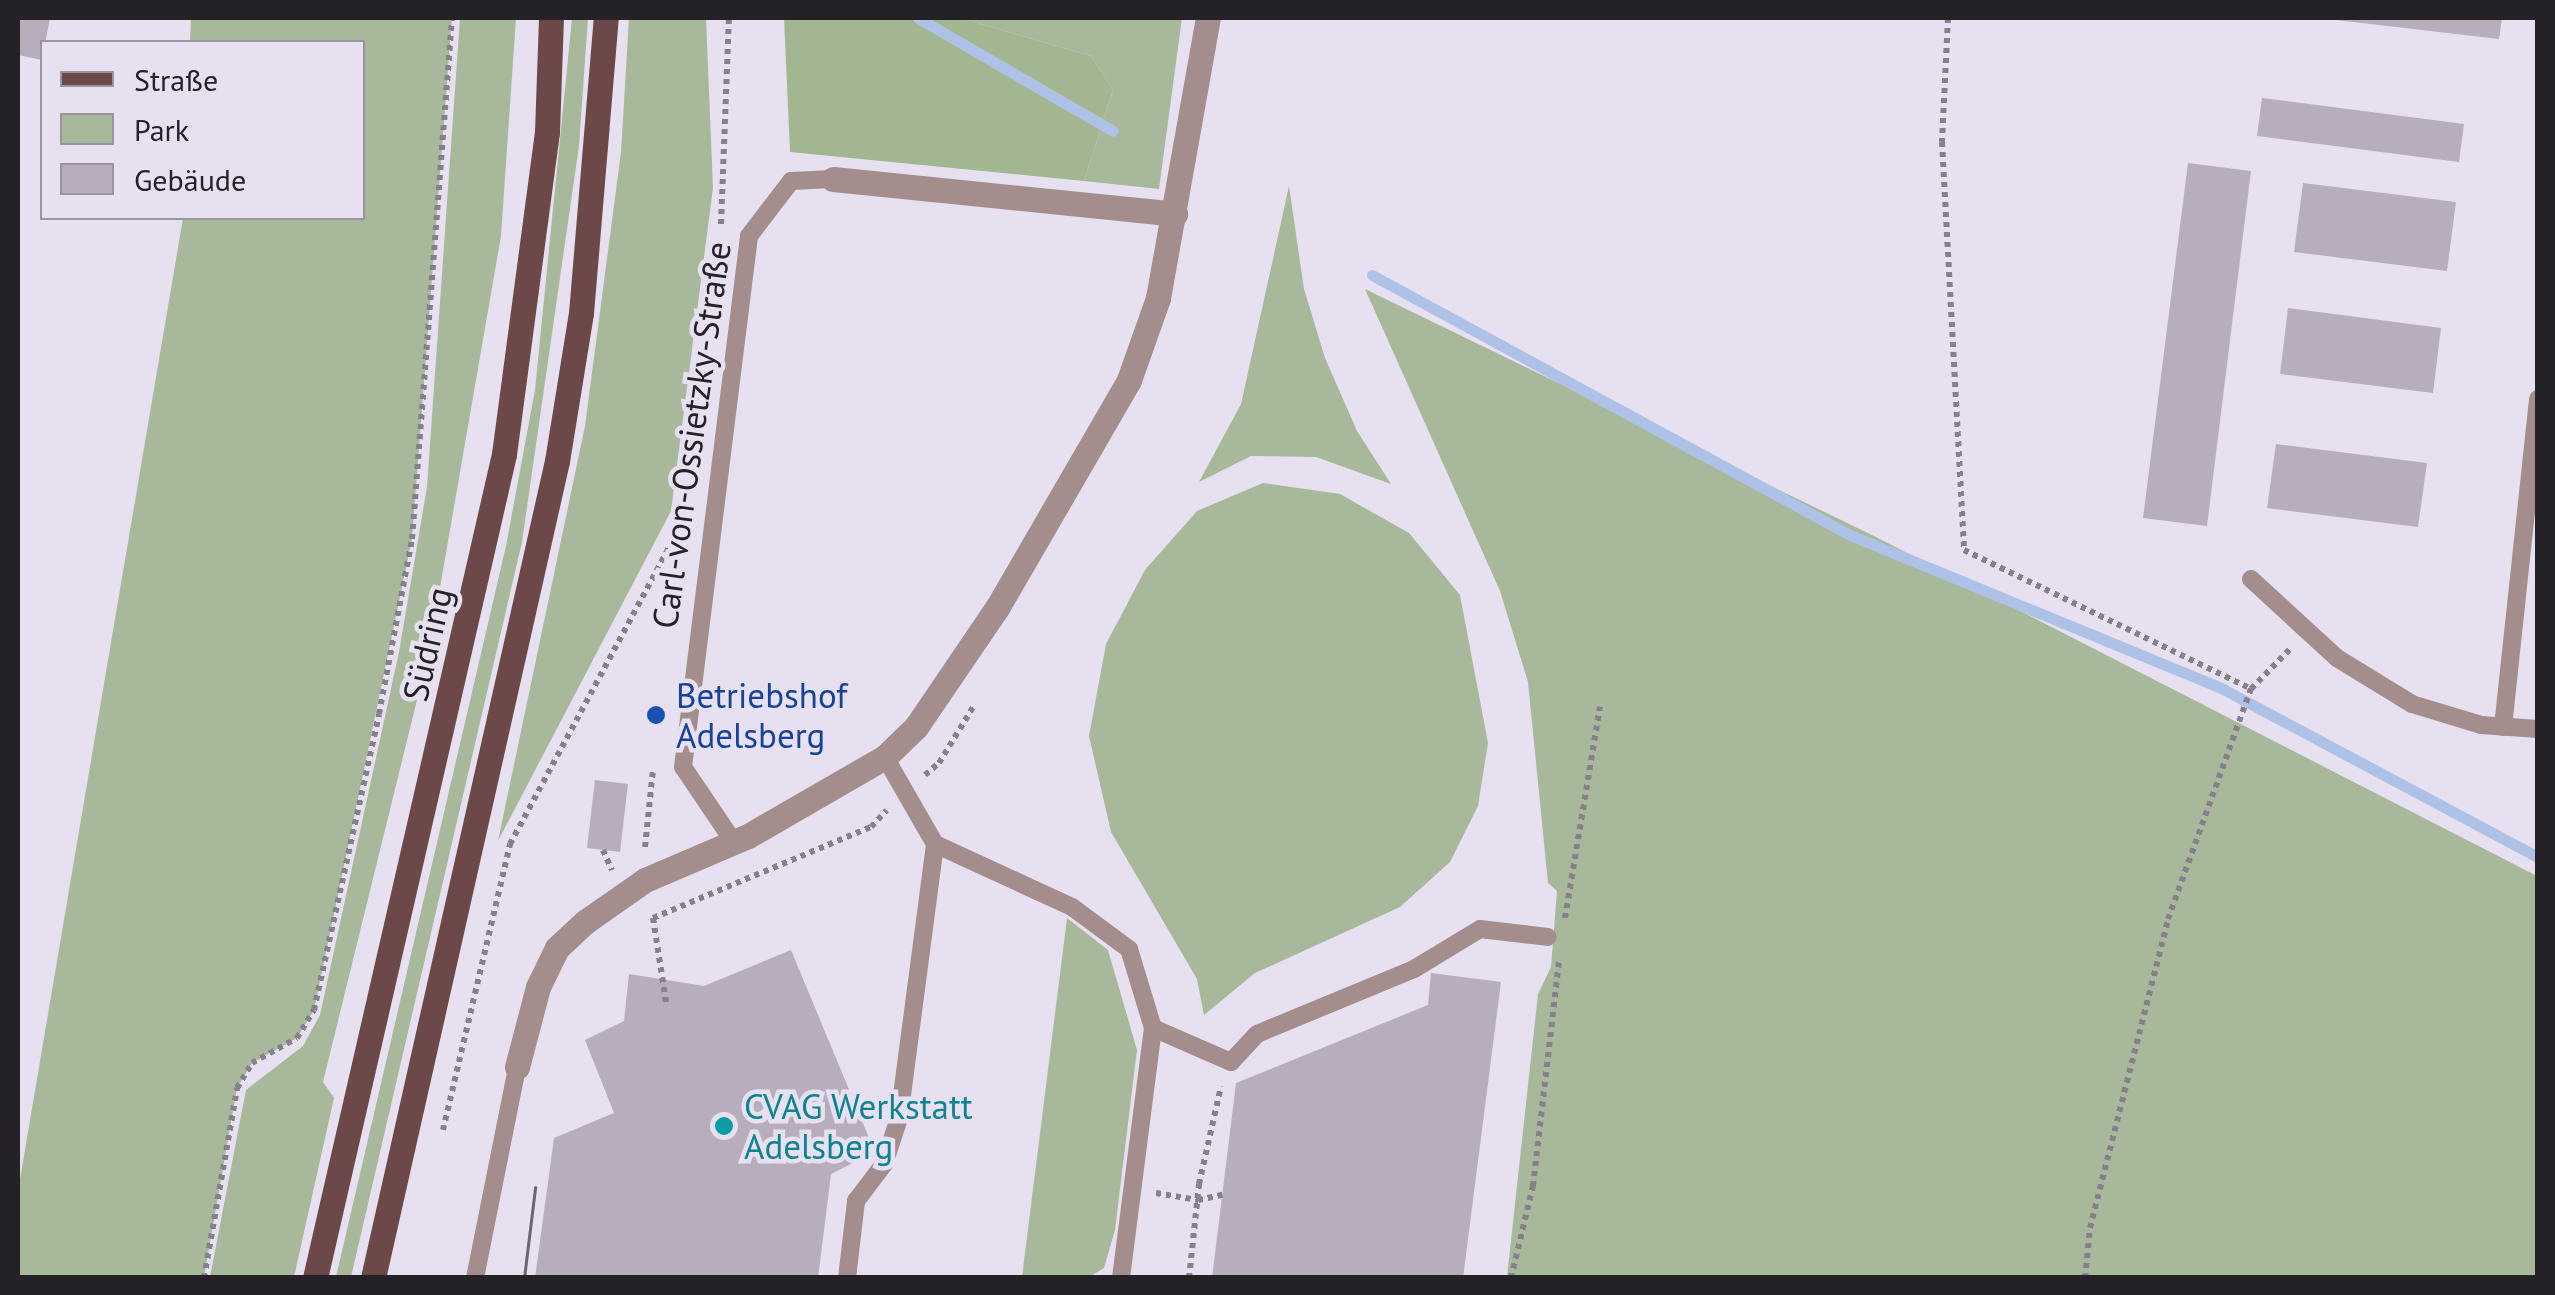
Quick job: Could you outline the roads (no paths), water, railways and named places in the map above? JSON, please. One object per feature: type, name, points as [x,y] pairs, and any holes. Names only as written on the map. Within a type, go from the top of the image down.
[{"type":"main road","name":"Südring","points":[[314,1278],[504,454],[547,132],[551,18]]},
{"type":"main road","points":[[373,1278],[557,461],[582,313],[606,18]]},
{"type":"street","points":[[517,1066],[538,987],[558,948],[645,880],[733,841],[886,757],[916,727],[996,608],[1129,380],[1158,298],[1208,18]]},
{"type":"street","name":"Carl-von-Ossietzky-Straße","points":[[833,179],[1175,214]]},
{"type":"lane","name":"Carl-von-Ossietzky-Straße","points":[[733,841],[683,767],[749,236],[791,181],[833,179]]},
{"type":"lane","points":[[2504,727],[2538,399]]},
{"type":"lane","points":[[2251,579],[2307,631],[2412,704],[2504,727],[2538,729]]},
{"type":"lane","points":[[886,757],[935,844],[1072,906],[1117,936],[1129,949],[1153,1028],[1136,1190],[1121,1278]]},
{"type":"lane","points":[[847,1278],[856,1201],[884,1164],[898,1118],[935,844]]},
{"type":"lane","points":[[1153,1028],[1232,1062],[1257,1034],[1414,970],[1480,929],[1548,937]]},
{"type":"lane","points":[[474,1278],[517,1066]]},
{"type":"waterway","points":[[918,18],[1113,131]]},
{"type":"waterway","points":[[1372,275],[1850,535],[2223,689],[2538,857]]},
{"type":"tram line","points":[[524,1278],[535,1188]]},
{"type":"place","name":"Betriebshof Adelsberg","points":[[656,715]]},
{"type":"place","name":"CVAG Werkstatt Adelsberg","points":[[724,1126]]}]
